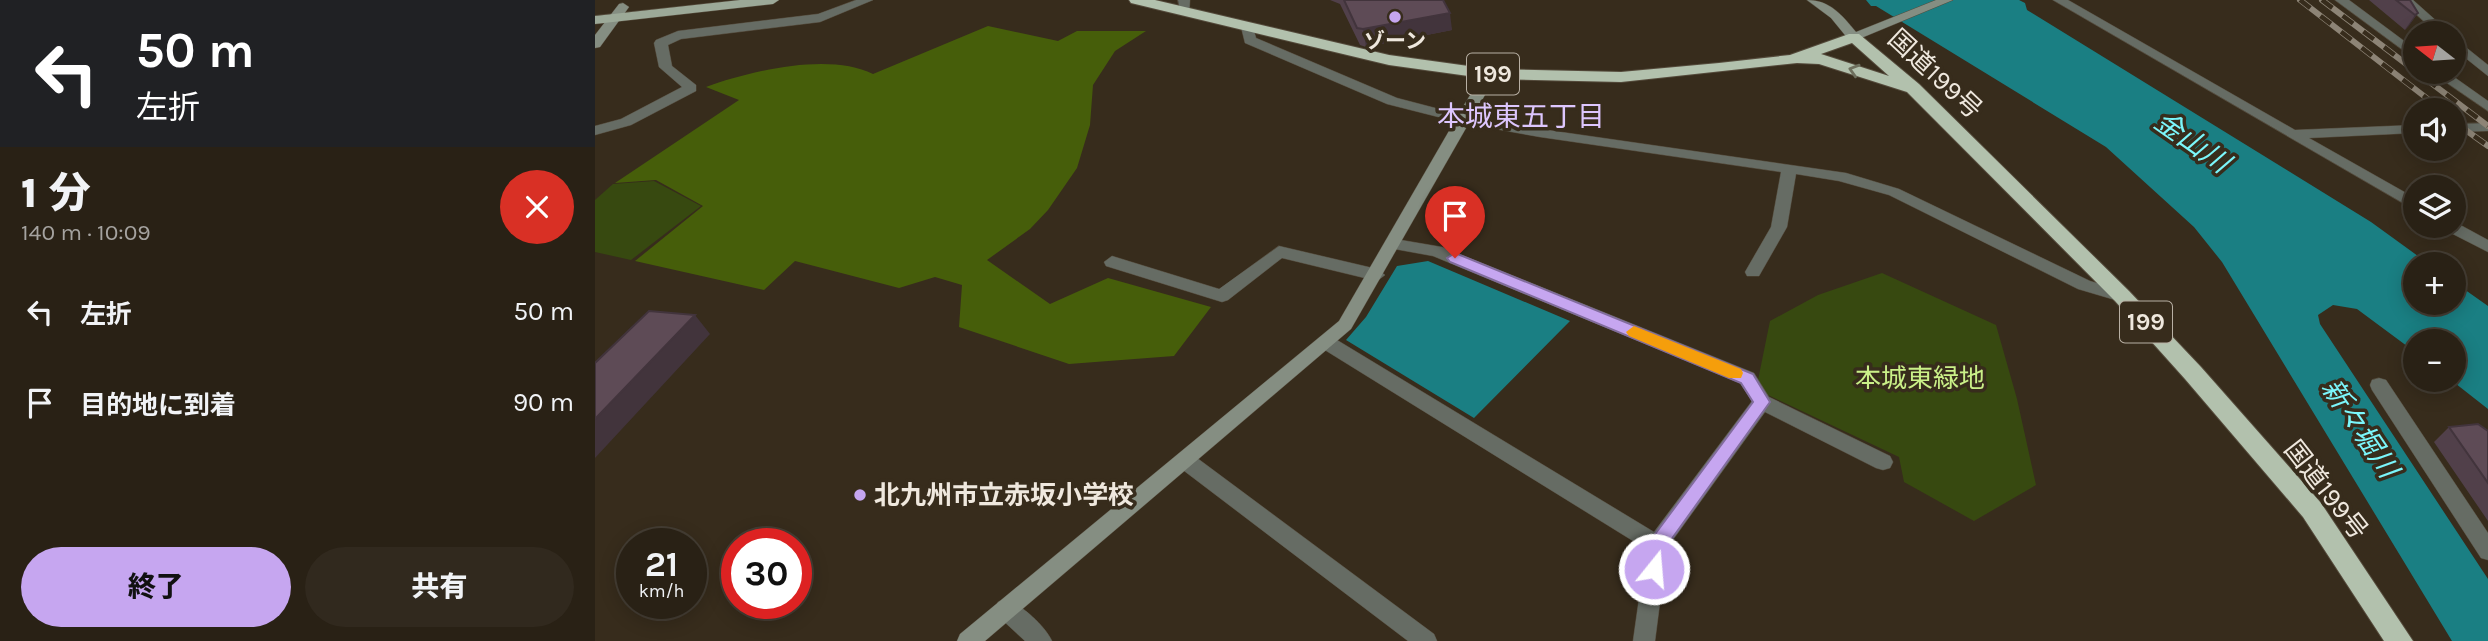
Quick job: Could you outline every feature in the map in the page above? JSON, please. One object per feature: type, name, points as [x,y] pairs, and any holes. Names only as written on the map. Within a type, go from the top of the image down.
[{"type":"highway","name":"国道199号","points":[[1136,0],[1185,6],[1247,27],[1389,60],[1490,74],[1621,77],[1793,59],[1854,37],[1913,88],[2122,296],[2312,510],[2399,641]]},
{"type":"highway","name":"199","points":[[1793,59],[1820,60],[1913,88]]},
{"type":"main road","points":[[595,20],[619,12],[687,0]]},
{"type":"main road","points":[[595,9],[619,12],[773,0]]},
{"type":"street","points":[[595,131],[626,122],[691,88],[666,66],[661,43],[678,35],[820,18],[867,0]]},
{"type":"street","points":[[1813,0],[1835,15],[1854,37],[1947,0]]},
{"type":"street","points":[[2059,0],[2403,198]]},
{"type":"street","points":[[2340,0],[2403,46]]},
{"type":"street","points":[[2406,0],[2430,21]]},
{"type":"street","points":[[595,44],[619,12]]},
{"type":"street","points":[[1247,27],[1249,40],[1273,52],[1392,101],[1462,119],[1554,135],[1841,176],[1893,192],[2084,285],[2122,296]]},
{"type":"street","points":[[2466,53],[2488,72]]},
{"type":"street","points":[[968,641],[1345,325],[1395,244],[1462,119],[1490,74]]},
{"type":"street","points":[[2455,84],[2488,107]]},
{"type":"street","points":[[2466,128],[2488,127]]},
{"type":"street","points":[[2292,134],[2403,129]]},
{"type":"street","points":[[1753,272],[1779,227],[1789,169]]},
{"type":"street","points":[[2466,235],[2488,247]]},
{"type":"street","points":[[1395,244],[1436,251],[1747,378],[1762,402],[1883,462]]},
{"type":"street","points":[[1112,262],[1222,296],[1279,252],[1377,275]]},
{"type":"street","points":[[1326,342],[1657,545]]},
{"type":"street","points":[[2379,385],[2488,551]]},
{"type":"street","points":[[1644,641],[1657,545],[1762,402]]},
{"type":"street","points":[[1186,461],[1426,641]]},
{"type":"street","points":[[1006,609],[1041,641]]},
{"type":"green space","points":[[988,26],[1058,41],[1077,31],[1146,31],[1115,51],[1093,85],[1090,125],[1077,168],[1048,210],[1030,229],[987,260],[1050,304],[1108,278],[1211,307],[1174,356],[1069,364],[959,327],[962,285],[935,277],[899,288],[795,261],[764,290],[635,261],[703,206],[656,180],[615,183],[739,100],[706,87],[767,70],[812,64],[835,64],[873,74]]},
{"type":"green space","points":[[654,181],[701,206],[631,260],[595,252],[595,200],[613,184]]},
{"type":"green space","name":"本城東緑地","points":[[1882,273],[1996,325],[2017,399],[2036,485],[1974,521],[1904,482],[1899,457],[1768,395],[1758,380],[1770,321],[1818,295]]},
{"type":"water","points":[[1866,0],[2019,0],[2025,3],[2027,10],[2371,222],[2412,252],[2403,252],[2403,315],[2466,315],[2466,290],[2488,306],[2488,409],[2466,392],[2466,329],[2403,329],[2403,343],[2357,309],[2333,305],[2318,315],[2320,324],[2488,579],[2488,641],[2452,641],[2222,262],[2194,227],[2106,147],[1876,6],[1871,6]]},
{"type":"water","points":[[1428,261],[1570,321],[1474,418],[1346,340],[1366,317],[1397,266]]},
{"type":"building","points":[[1344,0],[1443,0],[1450,13],[1363,29],[1357,28]]},
{"type":"building","points":[[2396,0],[2410,0],[2418,13],[2415,15]]},
{"type":"building","points":[[649,311],[695,315],[595,419],[595,363]]},
{"type":"building","points":[[2478,424],[2488,431],[2488,483],[2449,427]]},
{"type":"railway","points":[[2300,0],[2427,98]]},
{"type":"railway","points":[[2322,0],[2488,126]]},
{"type":"railway","points":[[2466,130],[2488,146]]},
{"type":"slow traffic","points":[[1634,332],[1735,373]]},
{"type":"place","name":"ゾーン","points":[[1395,17]]},
{"type":"place","name":"北九州市立赤坂小学校","points":[[860,495]]},
{"type":"district","name":"本城東五丁目","points":[[1521,116]]},
{"type":"route","points":[[1455,258],[1747,378],[1762,402],[1657,545],[1654,569]]},
{"type":"water label","name":"金山川","points":[[2192,142]]},
{"type":"water label","name":"新々堀川","points":[[2360,428]]}]
